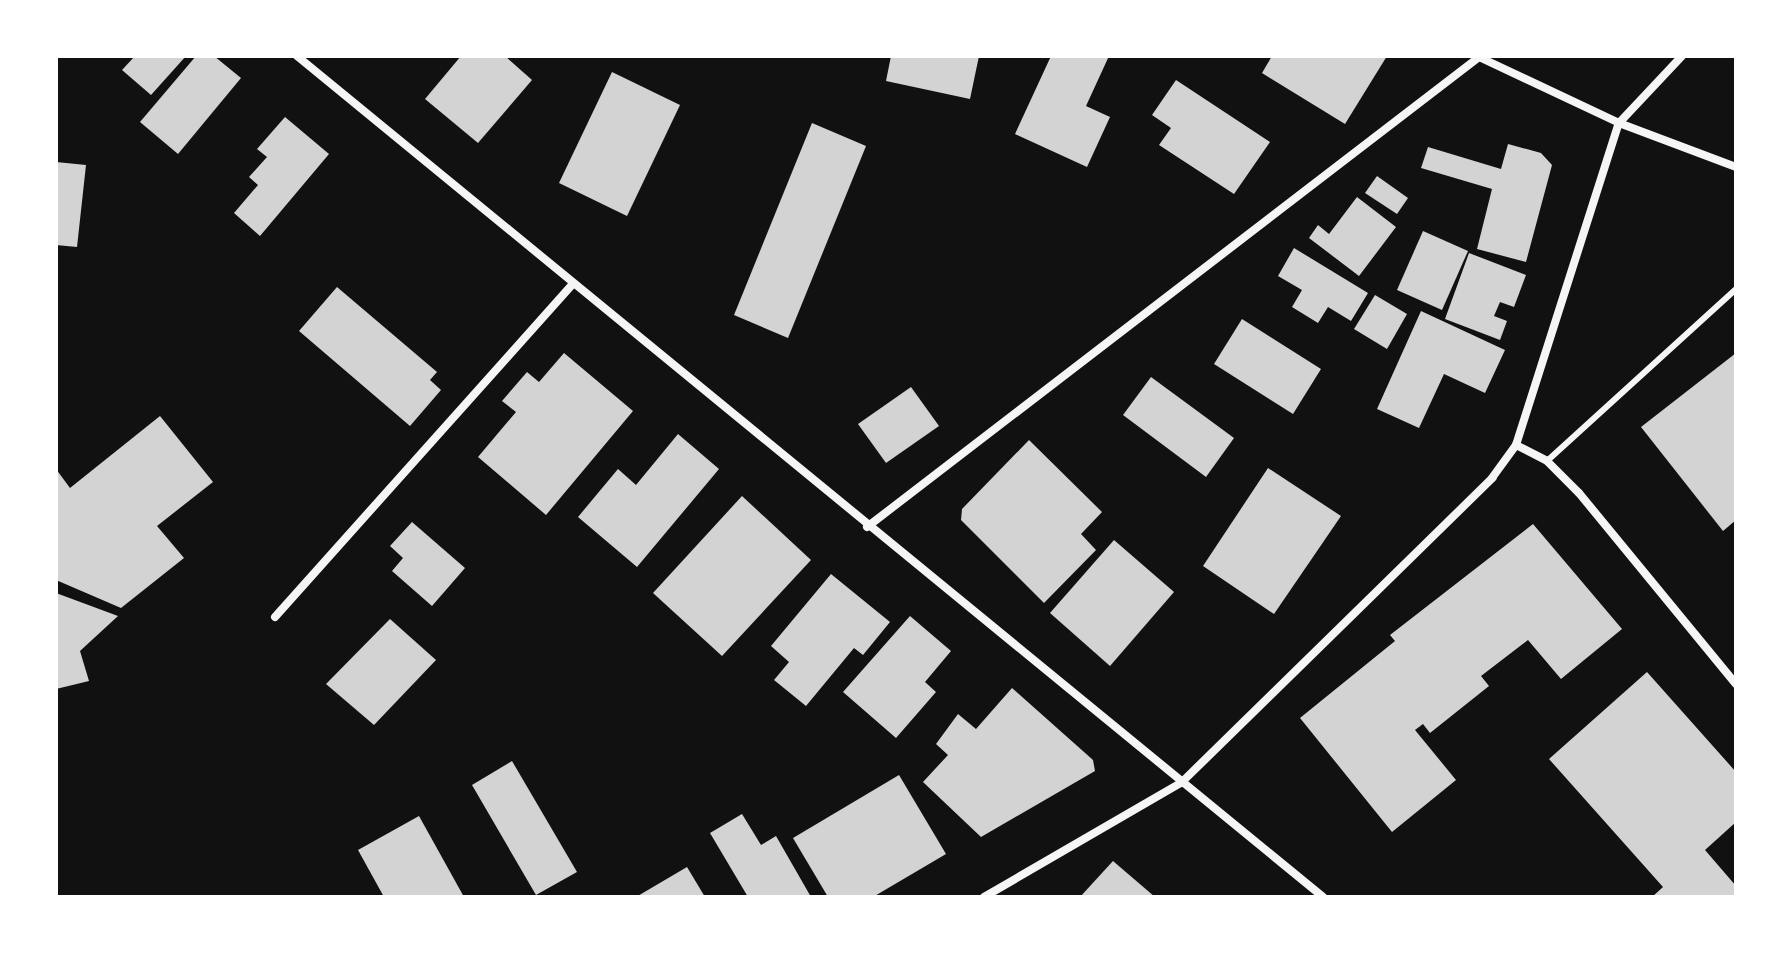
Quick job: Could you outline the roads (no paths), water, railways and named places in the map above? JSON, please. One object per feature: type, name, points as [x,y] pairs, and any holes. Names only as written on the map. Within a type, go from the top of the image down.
[{"type":"street","points":[[297,56],[867,527],[1323,897]]},
{"type":"street","points":[[867,527],[1479,56],[1619,123],[1736,167]]},
{"type":"street","points":[[984,897],[1181,783],[1463,510],[1516,445],[1619,123],[1682,56]]},
{"type":"street","points":[[275,617],[573,284]]},
{"type":"street","points":[[1516,445],[1547,461],[1736,684]]},
{"type":"lane","points":[[1547,461],[1736,289]]}]
